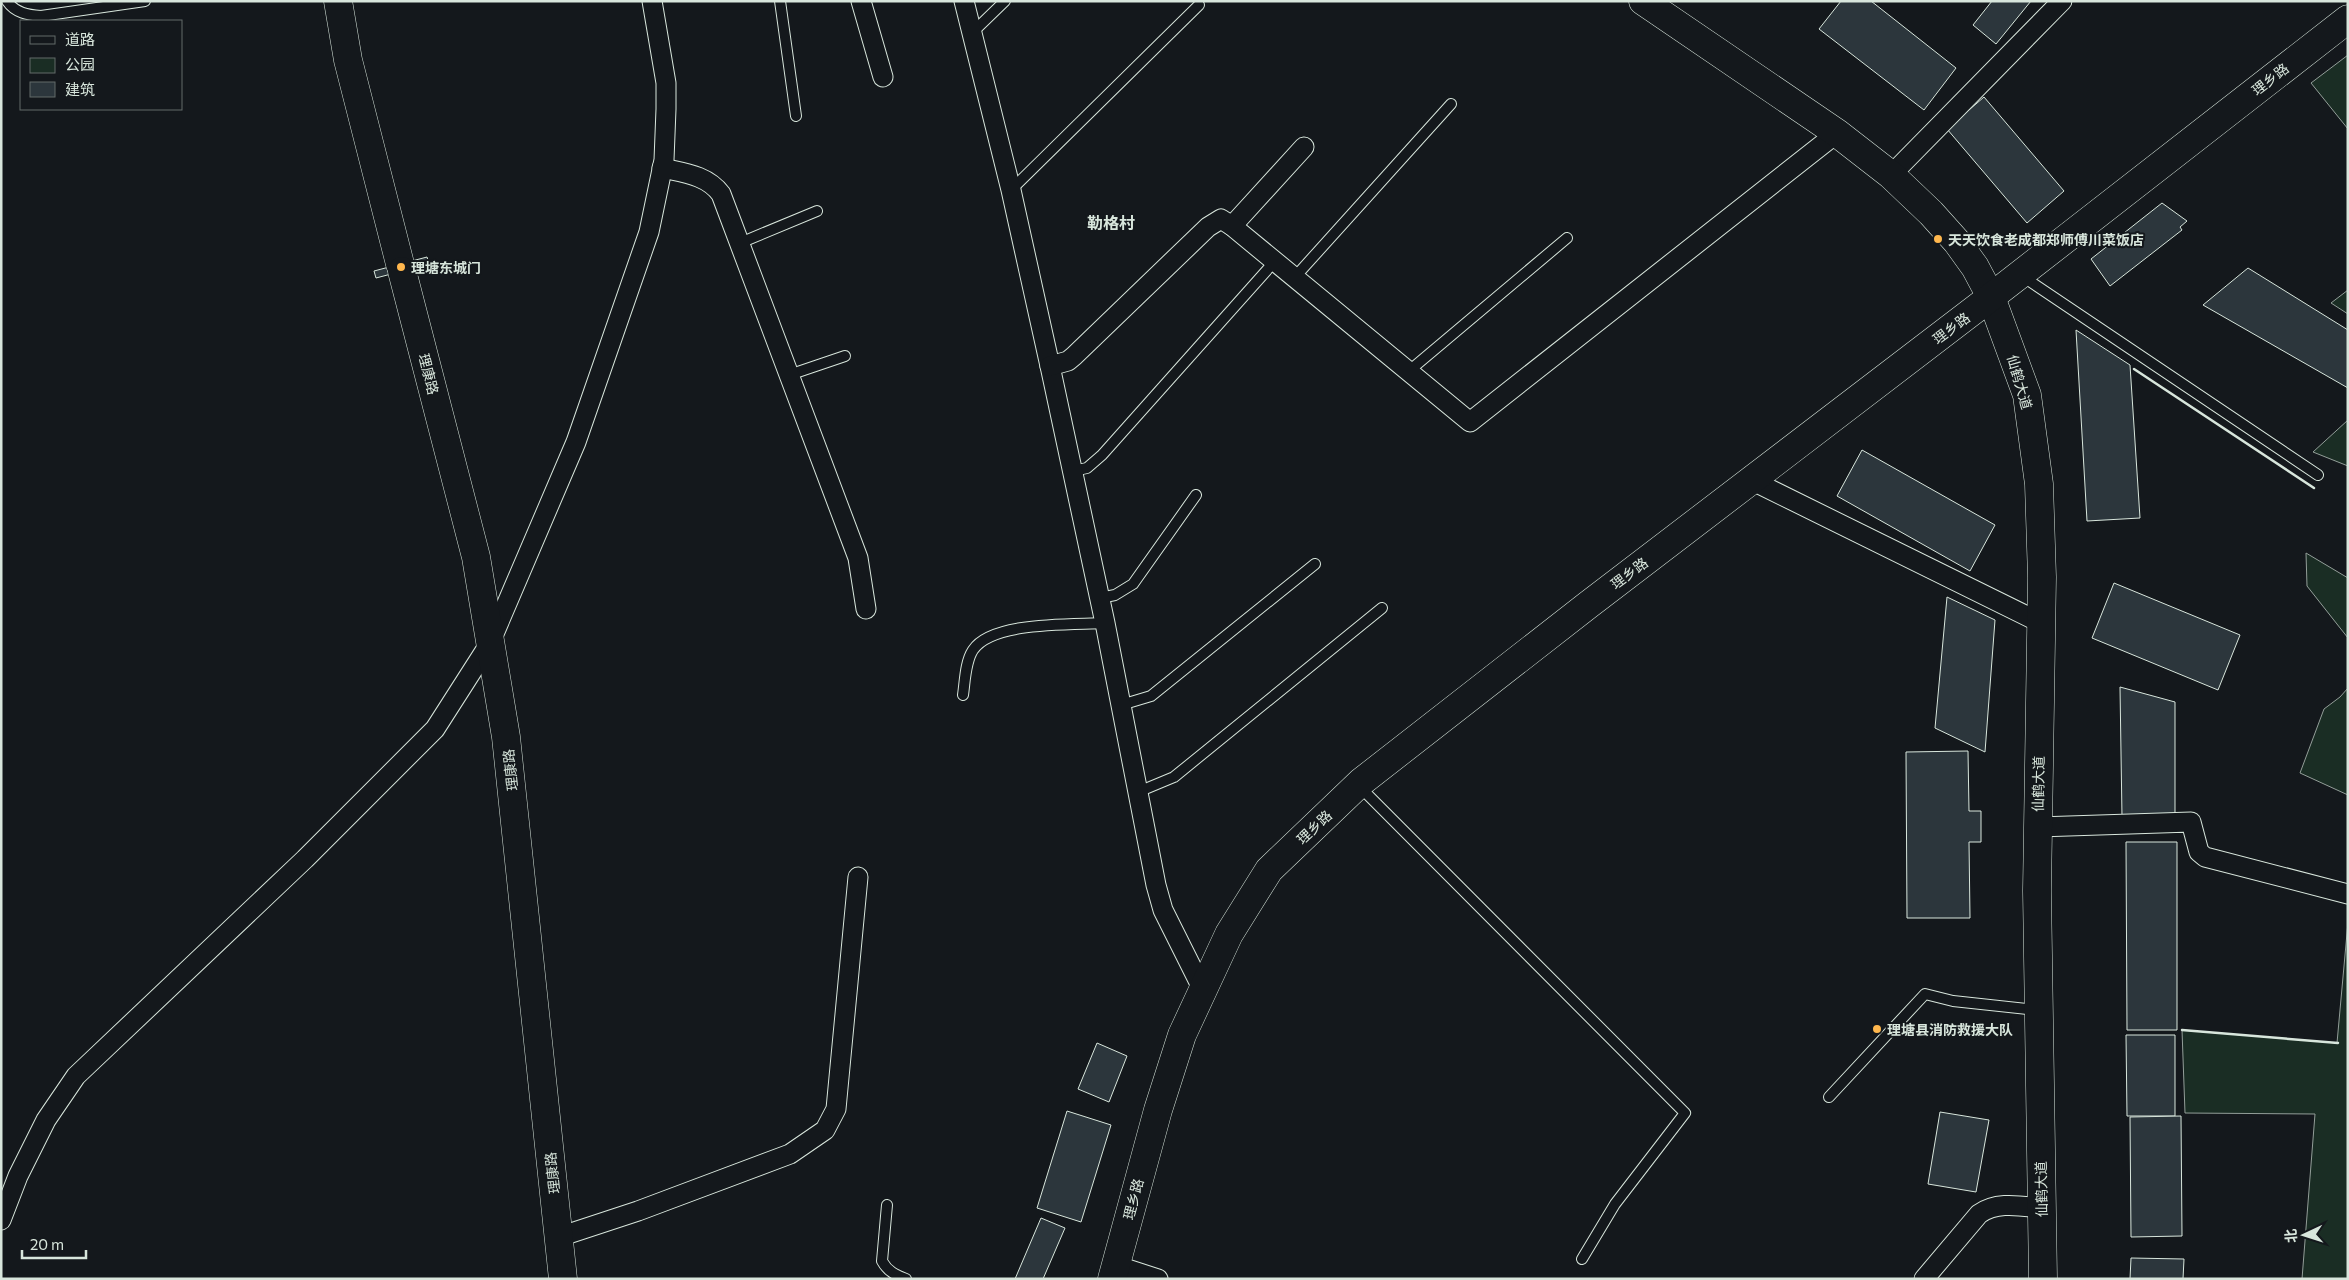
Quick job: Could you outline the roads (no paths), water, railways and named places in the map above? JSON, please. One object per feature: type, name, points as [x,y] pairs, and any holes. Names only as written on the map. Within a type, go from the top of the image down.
[{"type":"main road","name":"理康路","points":[[338,1],[348,60],[476,557],[506,737],[563,1279]]},
{"type":"main road","name":"仙鹤大道","points":[[1643,1],[1837,133],[1891,175],[1931,212],[1957,242],[1975,267],[1991,297],[2027,395],[2039,484],[2042,577],[2038,827],[2038,1010],[2043,1279]]},
{"type":"main road","name":"理乡路","points":[[1114,1272],[1158,1110],[1182,1035],[1202,988],[1229,934],[1269,870],[1358,785],[2348,19]]},
{"type":"street","points":[[1,1220],[18,1176],[46,1120],[76,1076],[291,873],[435,729],[490,643],[566,468],[610,350],[649,232],[662,168],[666,83],[652,1]]},
{"type":"street","points":[[861,1],[883,77]]},
{"type":"street","points":[[964,1],[1011,190],[1073,471],[1106,623],[1138,792],[1163,910],[1202,988]]},
{"type":"street","points":[[1891,175],[2062,1]]},
{"type":"street","points":[[1050,366],[1068,362],[1212,223],[1221,219],[1275,261],[1470,422],[1837,133]]},
{"type":"street","points":[[1232,226],[1304,147]]},
{"type":"street","points":[[662,168],[701,177],[714,185],[722,194],[858,558],[866,609]]},
{"type":"street","points":[[1750,480],[2041,623]]},
{"type":"street","points":[[2038,827],[2190,822],[2199,852],[2205,857],[2348,894]]},
{"type":"street","points":[[559,1237],[638,1211],[790,1154],[826,1130],[836,1109],[858,877]]},
{"type":"street","points":[[1924,1279],[1979,1214],[1987,1208],[2005,1205],[2041,1208]]},
{"type":"street","points":[[1114,1272],[1158,1279]]},
{"type":"lane","points":[[7,1],[18,11],[29,15],[41,16],[145,1]]},
{"type":"lane","points":[[780,1],[796,116]]},
{"type":"lane","points":[[973,32],[1004,1]]},
{"type":"lane","points":[[1011,190],[1199,5]]},
{"type":"lane","points":[[1295,278],[1451,104]]},
{"type":"lane","points":[[740,243],[817,211]]},
{"type":"lane","points":[[1408,371],[1567,238]]},
{"type":"lane","points":[[1073,471],[1087,468],[1102,455],[1275,261]]},
{"type":"lane","points":[[2020,274],[2318,475]]},
{"type":"lane","points":[[789,375],[845,356]]},
{"type":"lane","points":[[1100,598],[1115,595],[1133,584],[1196,495]]},
{"type":"lane","points":[[1121,705],[1151,696],[1315,564]]},
{"type":"lane","points":[[1138,792],[1174,777],[1382,608]]},
{"type":"lane","points":[[963,695],[972,652],[982,639],[1012,629],[1106,623]]},
{"type":"lane","points":[[1358,785],[1685,1113],[1615,1204],[1582,1259]]},
{"type":"lane","points":[[1829,1097],[1925,994],[1952,1000],[2038,1010]]},
{"type":"lane","points":[[887,1206],[882,1261],[886,1268],[894,1274],[906,1279]]},
{"type":"place","name":"天天饮食老成都郑师傅川菜饭店","points":[[1938,239]]},
{"type":"place","name":"理塘东城门","points":[[401,267]]},
{"type":"place","name":"理塘县消防救援大队","points":[[1877,1029]]},
{"type":"district","name":"勒格村","points":[[1111,222]]}]
